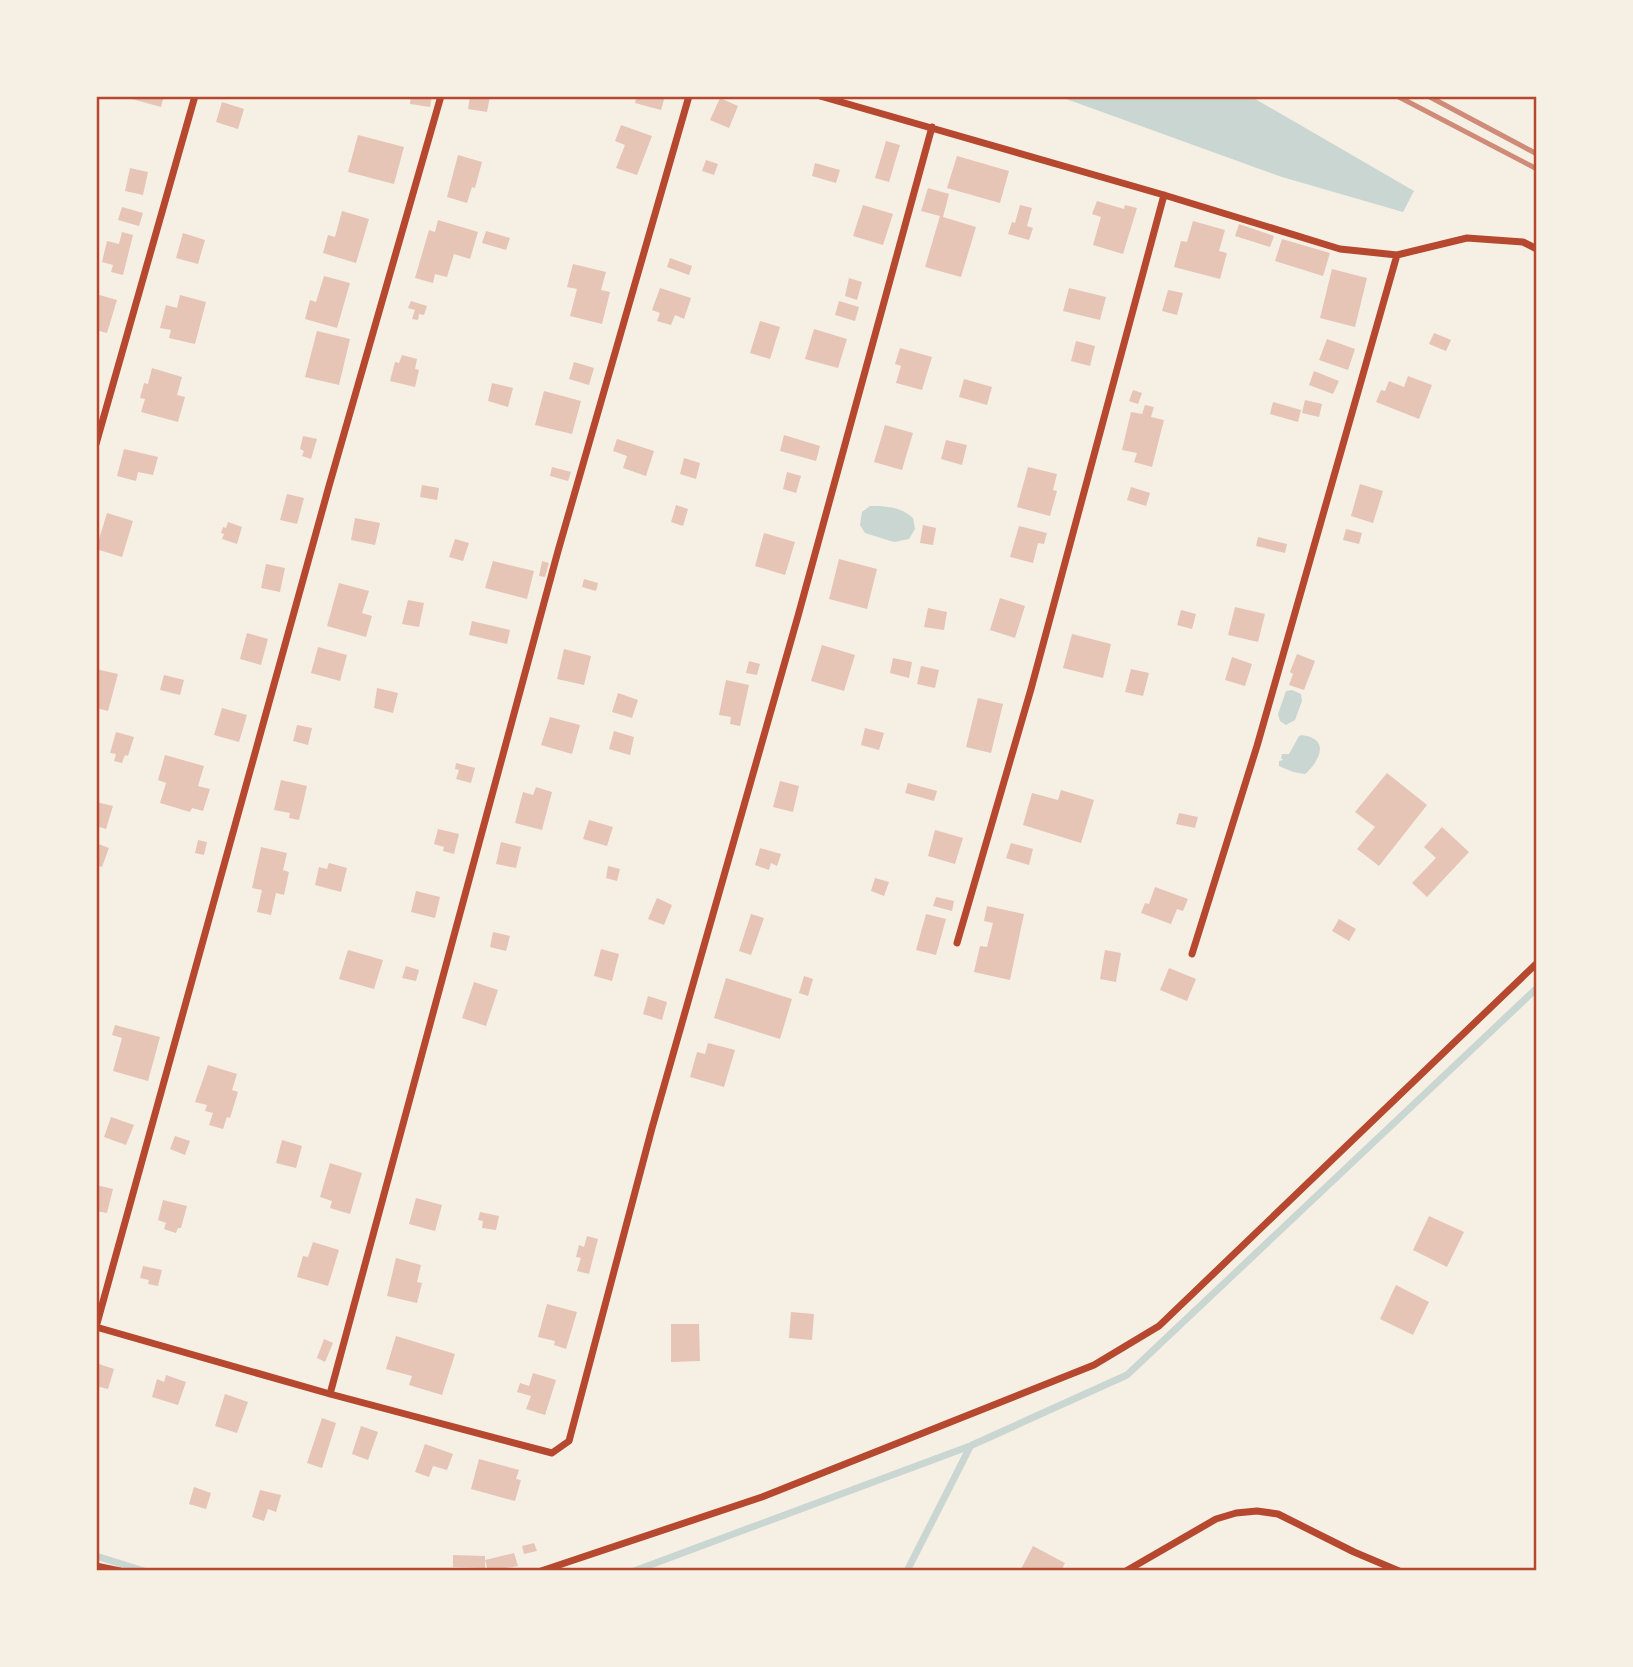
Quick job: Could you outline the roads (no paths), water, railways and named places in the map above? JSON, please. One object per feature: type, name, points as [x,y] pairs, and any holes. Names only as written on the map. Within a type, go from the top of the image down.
[{"type":"street","points":[[96,444],[195,96]]},
{"type":"street","points":[[441,96],[329,486],[96,1327],[330,1394],[552,1453],[569,1441],[652,1128],[802,603],[932,127]]},
{"type":"street","points":[[330,1394],[558,551],[689,96]]},
{"type":"street","points":[[820,96],[1164,195],[1340,249],[1397,255],[1467,238],[1523,242],[1537,249]]},
{"type":"street","points":[[957,943],[1031,689],[1164,195]]},
{"type":"street","points":[[1192,954],[1257,746],[1397,255]]},
{"type":"street","points":[[541,1571],[762,1497],[1094,1365],[1158,1326],[1537,963]]},
{"type":"street","points":[[1126,1571],[1216,1519],[1257,1511],[1278,1514],[1399,1571]]},
{"type":"street","points":[[96,1566],[120,1571]]},
{"type":"waterway","points":[[634,1571],[970,1446],[1127,1375],[1537,988]]},
{"type":"waterway","points":[[907,1571],[970,1447]]},
{"type":"waterway","points":[[96,1556],[144,1571]]},
{"type":"railway","points":[[1397,96],[1537,169]]},
{"type":"railway","points":[[1428,96],[1537,154]]}]
